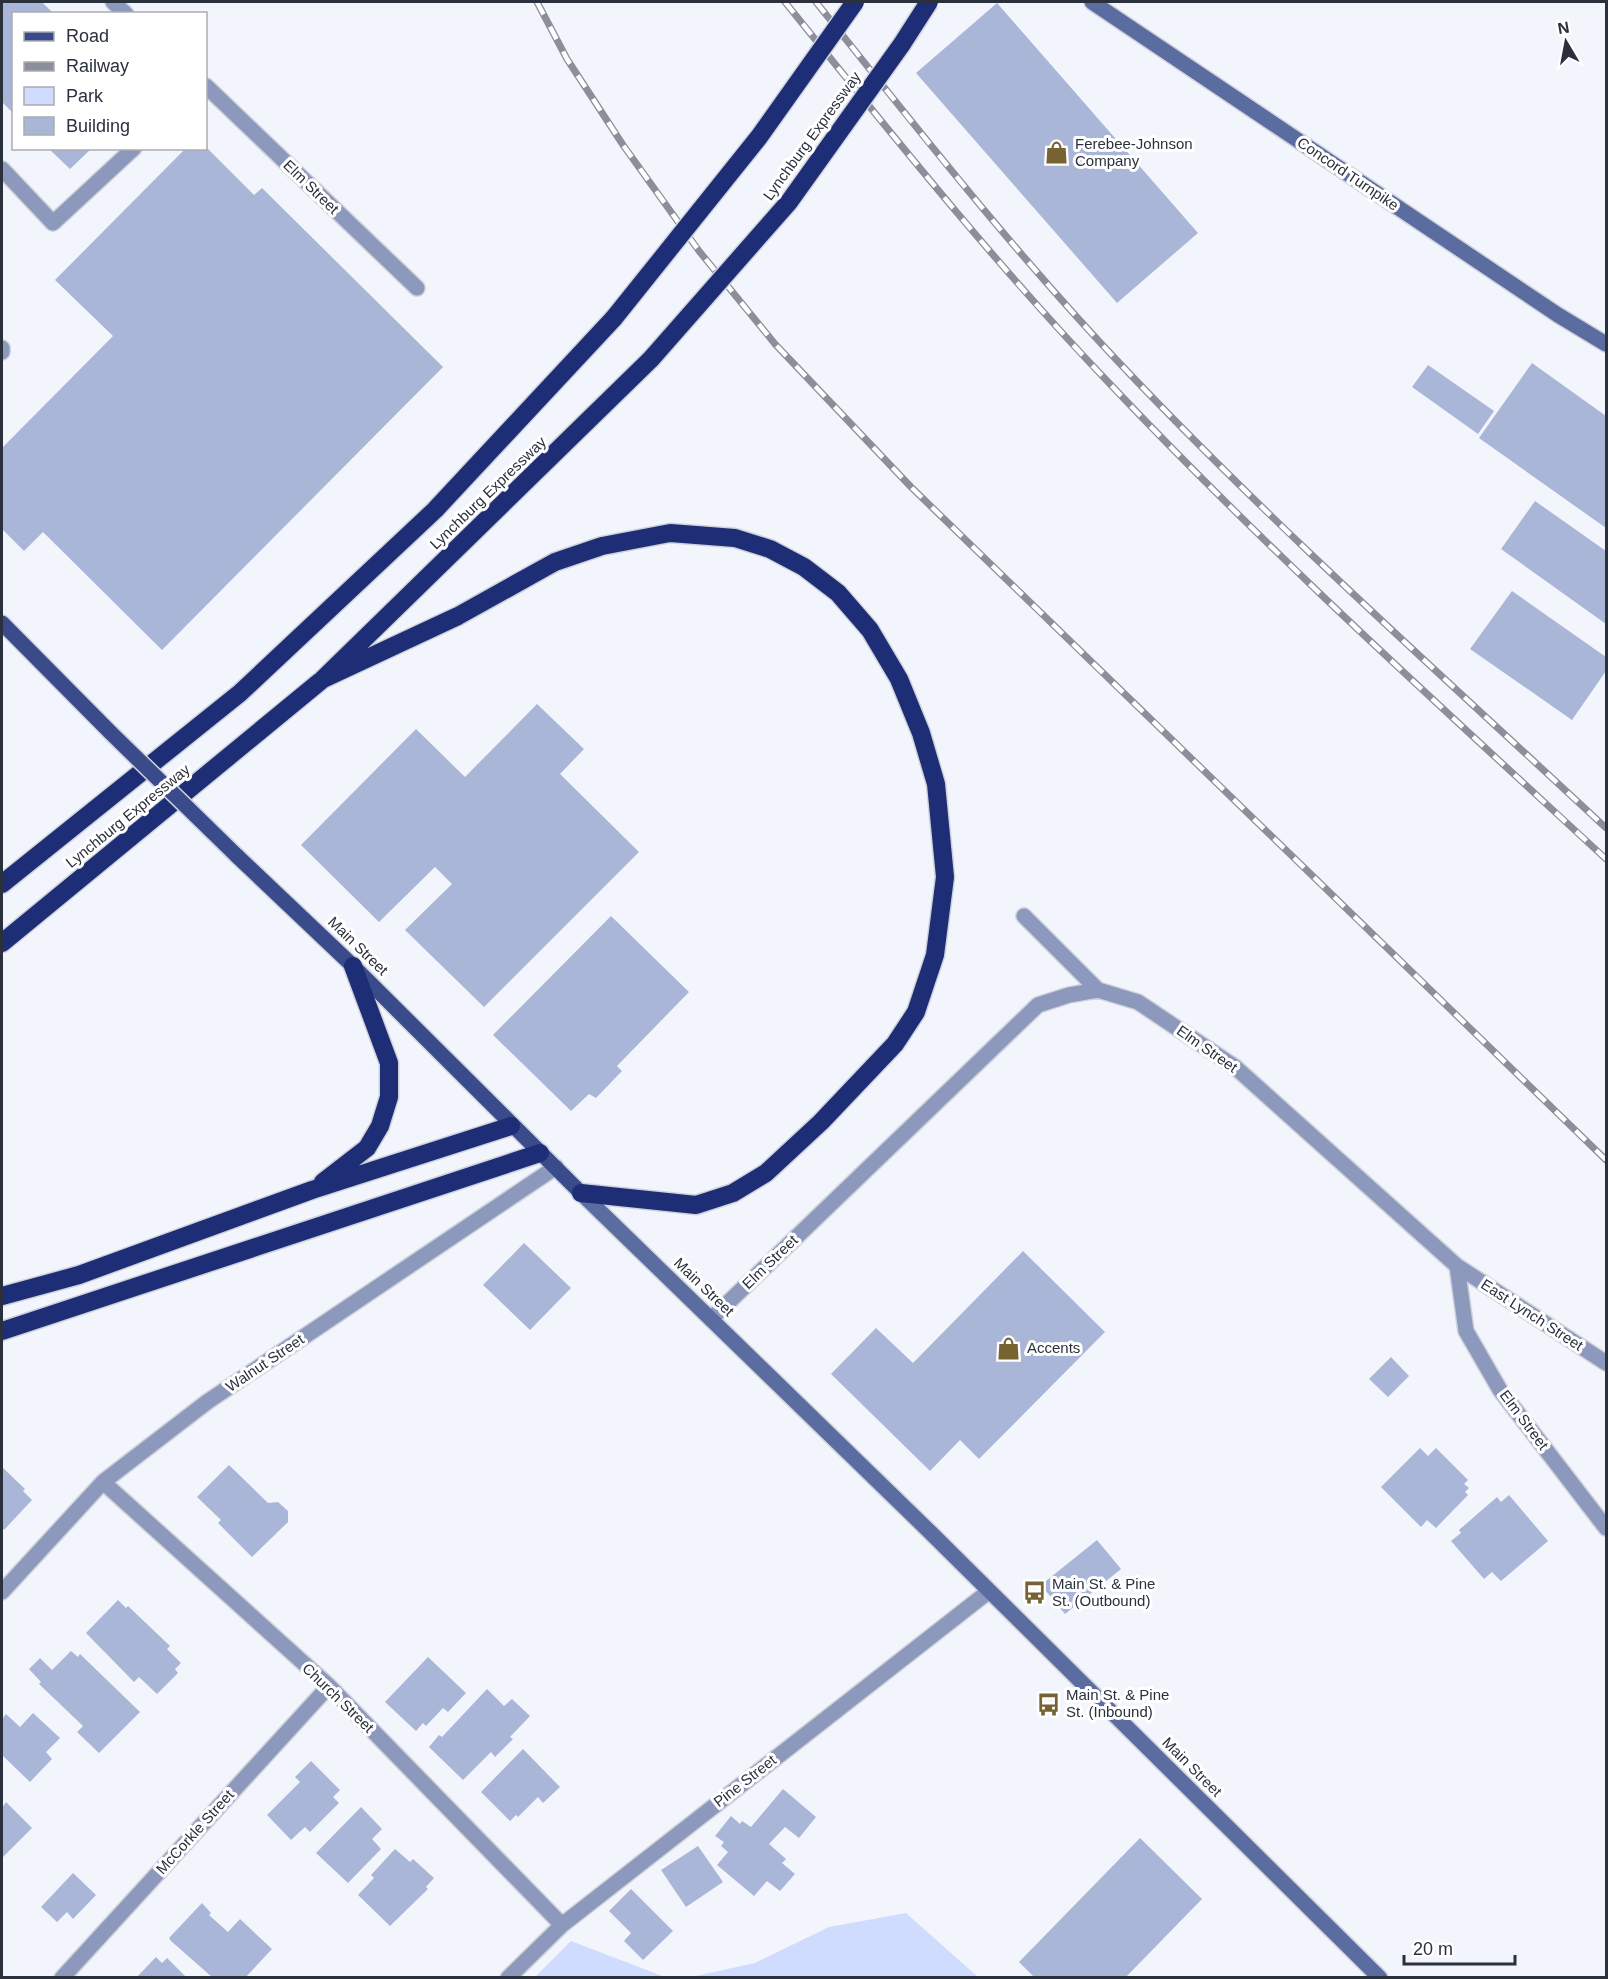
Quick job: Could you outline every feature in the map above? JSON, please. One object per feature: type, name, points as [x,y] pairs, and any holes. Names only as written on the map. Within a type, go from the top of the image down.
[{"type":"highway","name":"Lynchburg Expressway","points":[[2,884],[240,693],[435,510],[614,318],[759,137],[855,2]]},
{"type":"highway","name":"Lynchburg Expressway","points":[[2,943],[323,679],[651,359],[789,202],[902,44],[929,2]]},
{"type":"highway","points":[[323,679],[459,616],[555,562],[602,546],[670,533],[735,538],[770,549],[804,567],[838,593],[870,630],[899,679],[921,733],[936,784],[945,877],[935,955],[916,1012],[895,1044],[821,1122],[766,1173],[733,1193],[696,1205],[581,1193]]},
{"type":"highway","points":[[312,1190],[367,1148],[380,1126],[389,1097],[389,1063],[353,966]]},
{"type":"highway","points":[[2,1296],[79,1275],[312,1190],[511,1126]]},
{"type":"highway","points":[[2,1332],[540,1153]]},
{"type":"main road","name":"Concord Turnpike","points":[[1092,2],[1558,315],[1606,344]]},
{"type":"main road","name":"Main Street","points":[[2,623],[111,733],[353,966],[511,1126],[556,1167],[1380,1977]]},
{"type":"street","name":"Elm Street","points":[[207,87],[417,288]]},
{"type":"street","points":[[2,169],[53,223],[132,150]]},
{"type":"street","points":[[1024,916],[1098,990]]},
{"type":"street","name":"Elm Street","points":[[711,1319],[1038,1005],[1069,995],[1098,990],[1138,1002],[1235,1067],[1457,1266],[1466,1331],[1500,1390],[1606,1528]]},
{"type":"street","name":"Walnut Street","points":[[2,1592],[103,1482],[207,1402],[556,1167]]},
{"type":"street","name":"East Lynch Street","points":[[1457,1266],[1606,1364]]},
{"type":"street","name":"Church Street","points":[[103,1482],[329,1686],[562,1925]]},
{"type":"street","name":"Pine Street","points":[[508,1977],[562,1925],[988,1592]]},
{"type":"street","name":"McCorkle Street","points":[[62,1977],[329,1686]]},
{"type":"green space","points":[[906,1913],[978,1977],[691,1977],[755,1963],[829,1927]]},
{"type":"green space","points":[[571,1941],[665,1977],[535,1977]]},
{"type":"building","points":[[2,2],[42,2],[52,12],[12,12],[12,112],[2,102]]},
{"type":"building","name":"Ferebee-Johnson Company","points":[[997,3],[1198,233],[1117,303],[916,73]]},
{"type":"building","points":[[207,148],[254,195],[262,188],[443,367],[162,650],[43,532],[24,551],[2,529],[2,448],[113,336],[55,280],[184,150],[207,150]]},
{"type":"building","points":[[50,150],[90,150],[70,169]]},
{"type":"building","points":[[1532,363],[1606,416],[1606,528],[1479,438]]},
{"type":"building","points":[[1428,365],[1494,411],[1478,434],[1412,387]]},
{"type":"building","points":[[1535,501],[1606,551],[1606,624],[1501,549]]},
{"type":"building","points":[[1512,591],[1606,657],[1606,671],[1572,720],[1470,649]]},
{"type":"building","points":[[537,704],[584,749],[560,774],[639,852],[484,1007],[405,930],[452,884],[435,867],[379,922],[301,845],[416,729],[465,777]]},
{"type":"building","points":[[611,916],[689,992],[617,1066],[622,1071],[596,1098],[589,1094],[571,1111],[493,1035]]},
{"type":"building","points":[[524,1243],[571,1288],[530,1330],[483,1285]]},
{"type":"building","name":"Accents","points":[[1023,1251],[1105,1332],[979,1459],[960,1440],[930,1471],[831,1374],[876,1328],[913,1363]]},
{"type":"building","points":[[1391,1357],[1409,1376],[1388,1397],[1369,1379]]},
{"type":"building","points":[[1420,1448],[1428,1456],[1436,1448],[1468,1480],[1464,1484],[1469,1488],[1465,1492],[1468,1495],[1436,1528],[1427,1520],[1421,1527],[1381,1487]]},
{"type":"building","points":[[229,1465],[268,1503],[278,1502],[288,1511],[288,1522],[252,1557],[218,1523],[221,1520],[197,1497]]},
{"type":"building","points":[[2,1467],[25,1489],[23,1491],[32,1500],[4,1530],[2,1527]]},
{"type":"building","points":[[1509,1495],[1548,1541],[1501,1581],[1492,1572],[1484,1579],[1451,1541],[1461,1533],[1459,1530],[1497,1497],[1501,1502]]},
{"type":"building","points":[[1097,1540],[1121,1569],[1065,1614],[1041,1585]]},
{"type":"building","points":[[118,1600],[126,1608],[128,1606],[170,1646],[167,1649],[181,1663],[175,1669],[178,1673],[157,1694],[139,1677],[134,1682],[86,1633]]},
{"type":"building","points":[[71,1651],[78,1657],[80,1654],[140,1712],[99,1753],[77,1732],[83,1726],[39,1684],[41,1682],[29,1669],[40,1658],[52,1670]]},
{"type":"building","points":[[428,1657],[466,1693],[448,1712],[443,1708],[426,1726],[423,1723],[416,1731],[385,1702]]},
{"type":"building","points":[[487,1689],[504,1706],[512,1699],[530,1716],[510,1737],[513,1739],[495,1757],[491,1752],[463,1780],[429,1747],[439,1735],[442,1737]]},
{"type":"building","points":[[33,1713],[60,1738],[46,1752],[52,1759],[30,1782],[2,1755],[2,1719],[6,1714],[20,1727]]},
{"type":"building","points":[[523,1749],[560,1787],[543,1803],[538,1797],[518,1817],[516,1815],[510,1821],[481,1792]]},
{"type":"building","points":[[311,1761],[340,1790],[333,1797],[339,1803],[310,1832],[305,1827],[291,1840],[267,1815],[300,1782],[295,1777]]},
{"type":"building","points":[[783,1789],[816,1817],[799,1838],[785,1827],[769,1844],[786,1859],[782,1863],[795,1874],[780,1891],[767,1881],[754,1896],[717,1865],[728,1852],[721,1846],[724,1842],[715,1836],[731,1816],[740,1824],[742,1821],[751,1827]]},
{"type":"building","points":[[6,1802],[32,1828],[2,1858],[2,1808]]},
{"type":"building","points":[[361,1807],[382,1829],[372,1839],[381,1849],[348,1883],[316,1853]]},
{"type":"building","points":[[1140,1838],[1202,1899],[1125,1978],[1035,1978],[1019,1962]]},
{"type":"building","points":[[698,1846],[723,1882],[686,1907],[661,1870]]},
{"type":"building","points":[[395,1849],[410,1862],[413,1859],[434,1878],[426,1887],[428,1889],[390,1926],[358,1895],[374,1878],[371,1875]]},
{"type":"building","points":[[73,1873],[96,1895],[73,1919],[67,1912],[57,1922],[41,1907]]},
{"type":"building","points":[[631,1889],[673,1931],[643,1960],[624,1941],[631,1933],[609,1911]]},
{"type":"building","points":[[202,1903],[211,1913],[209,1915],[228,1932],[240,1919],[272,1949],[245,1978],[213,1978],[169,1938]]},
{"type":"building","points":[[156,1957],[162,1963],[167,1958],[187,1978],[136,1978]]},
{"type":"railway","points":[[537,2],[567,59],[623,145],[699,251],[775,344],[911,487],[1606,1160]]},
{"type":"railway","points":[[785,2],[984,244],[1110,384],[1292,567],[1606,859]]},
{"type":"railway","points":[[816,2],[1006,236],[1127,371],[1243,489],[1606,828]]},
{"type":"place","name":"Ferebee-Johnson Company","points":[[1057,153]]},
{"type":"place","name":"Accents","points":[[1009,1348]]},
{"type":"place","name":"Main St. & Pine St. (Outbound)","points":[[1034,1593]]},
{"type":"place","name":"Main St. & Pine St. (Inbound)","points":[[1048,1704]]}]
